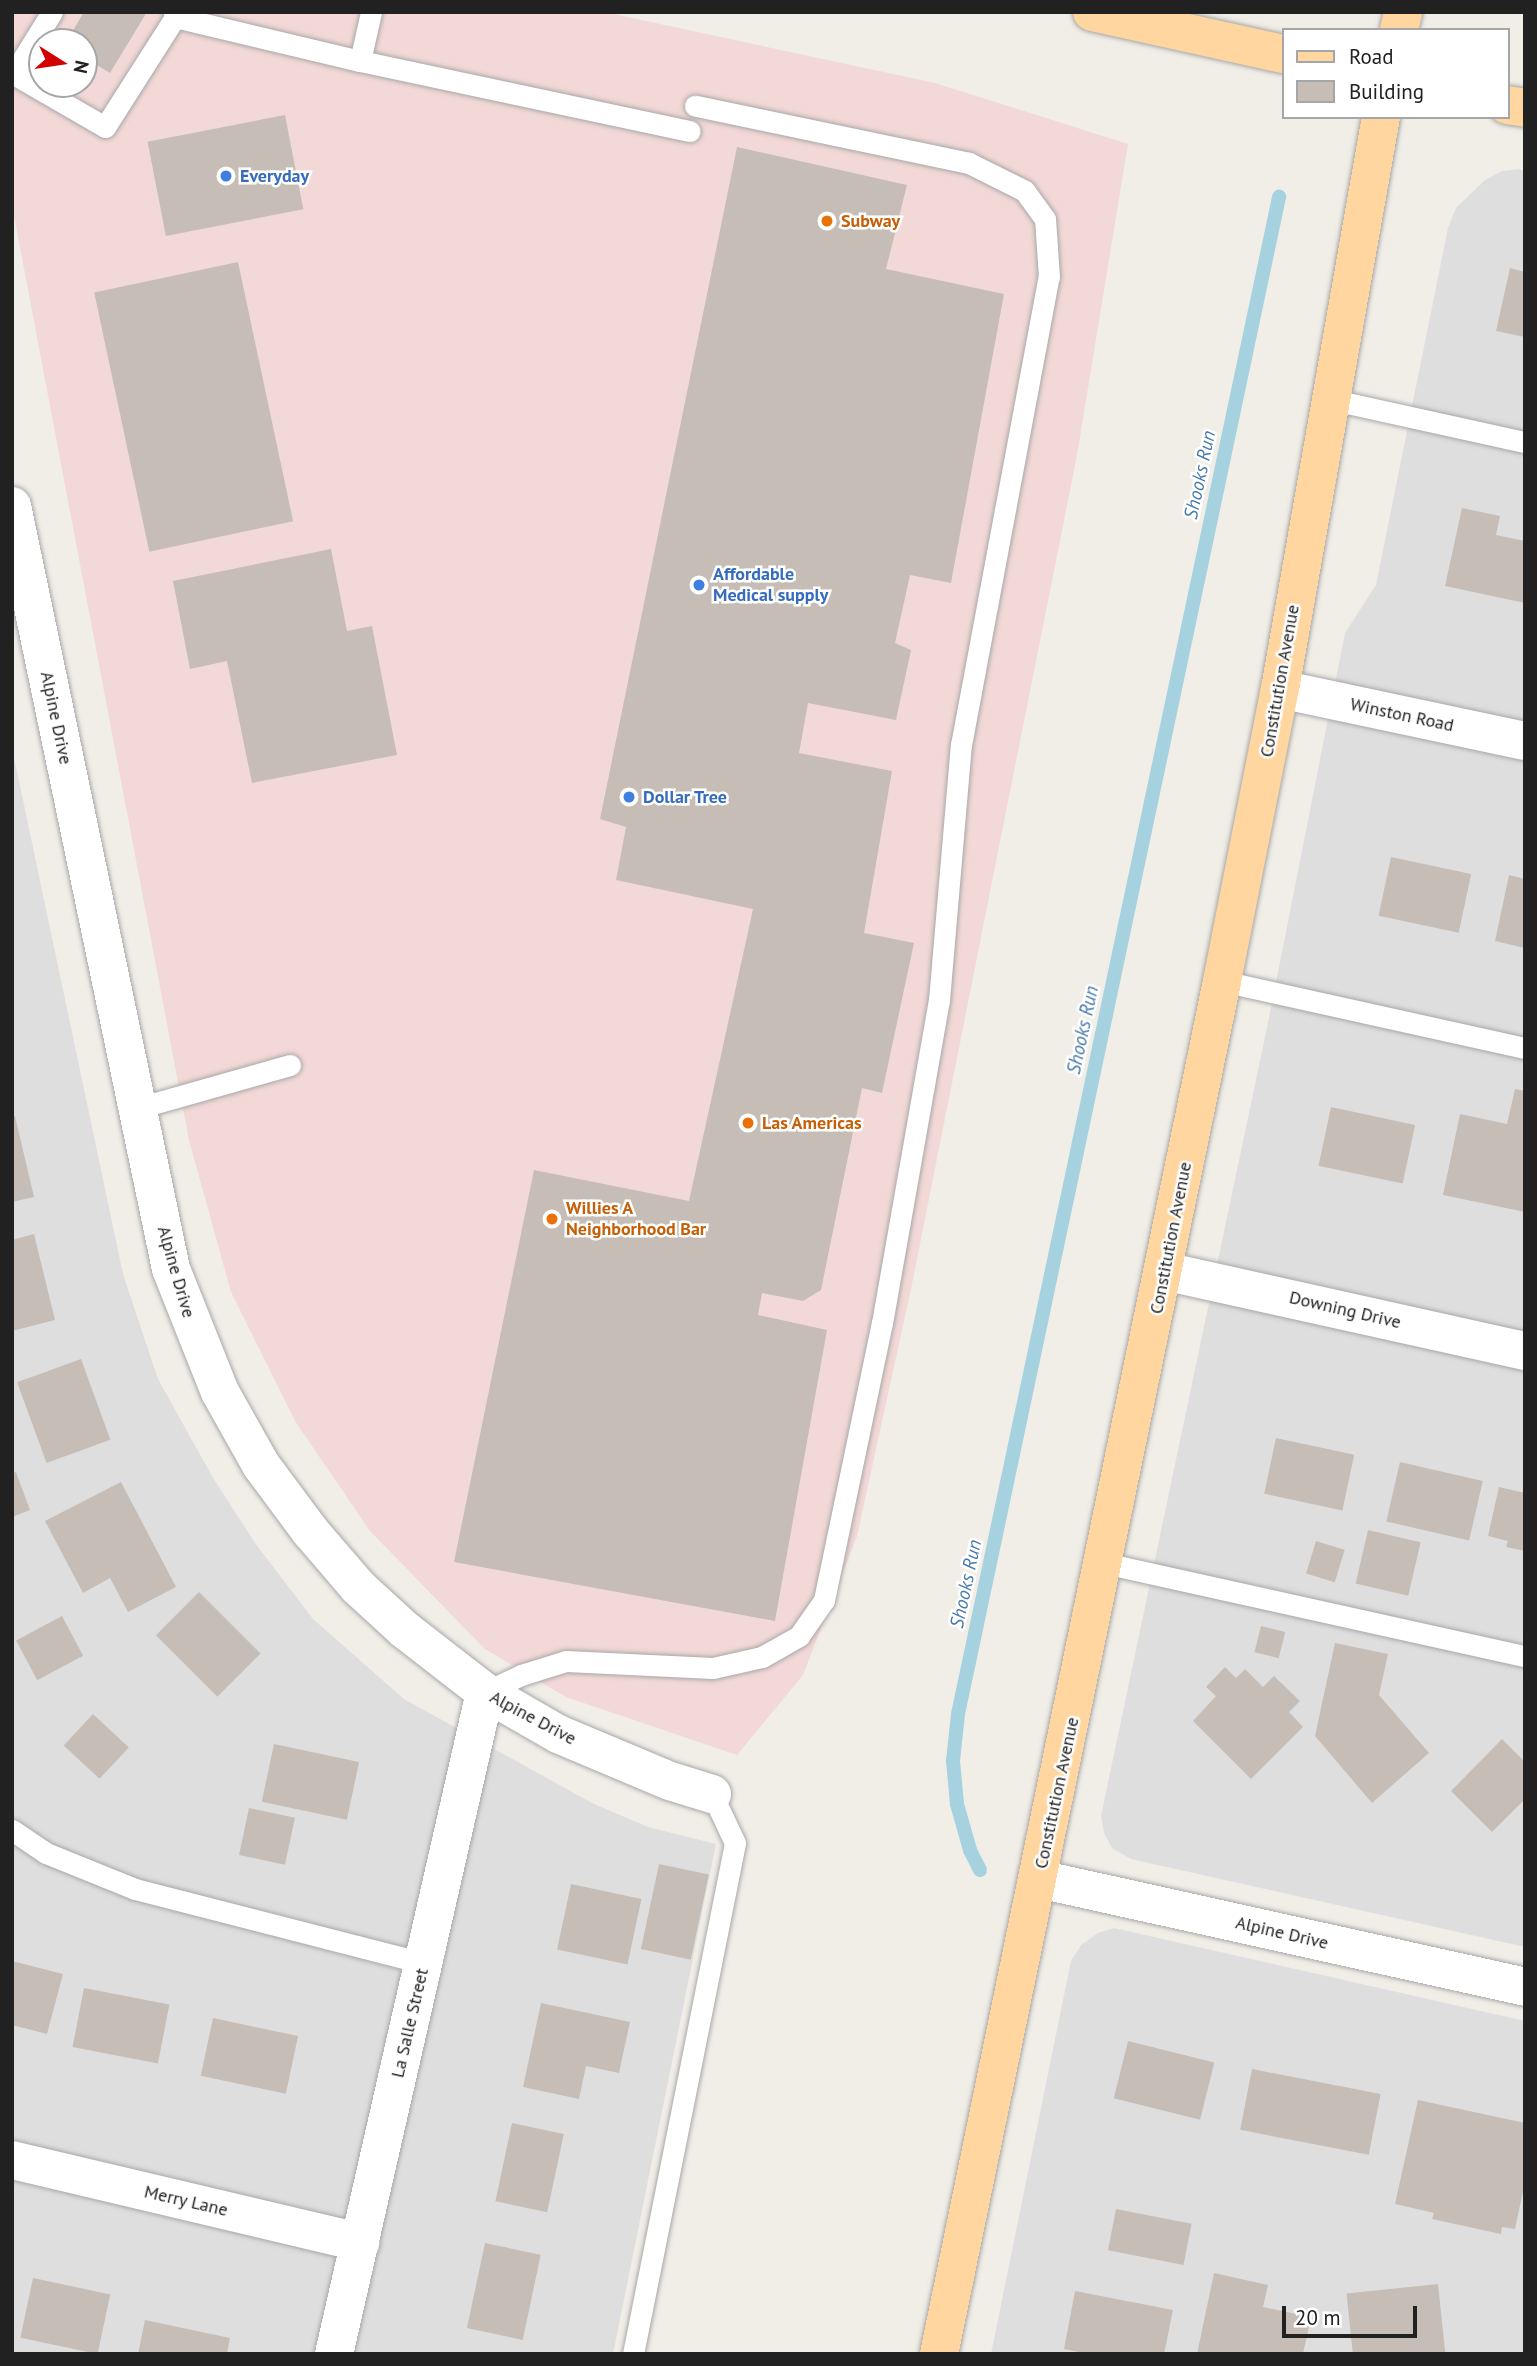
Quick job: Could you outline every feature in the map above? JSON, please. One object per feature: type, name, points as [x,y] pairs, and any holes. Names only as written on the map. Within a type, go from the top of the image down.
[{"type":"main road","points":[[1092,12],[1282,54]]},
{"type":"main road","name":"Constitution Avenue","points":[[939,2354],[1164,1271],[1280,689],[1329,399],[1381,119]]},
{"type":"street","name":"Alpine Drive","points":[[12,506],[171,1269],[220,1392],[261,1465],[310,1531],[358,1587],[405,1630],[485,1692],[558,1734],[670,1781],[712,1794]]},
{"type":"street","name":"Winston Road","points":[[1280,689],[1525,741]]},
{"type":"street","name":"Downing Drive","points":[[1164,1271],[1525,1351]]},
{"type":"street","name":"La Salle Street","points":[[334,2354],[485,1692]]},
{"type":"street","name":"Alpine Drive","points":[[1039,1879],[1525,1987]]},
{"type":"street","name":"Merry Lane","points":[[12,2160],[360,2242]]},
{"type":"lane","points":[[52,12],[13,75],[105,127],[175,15],[360,61],[690,131]]},
{"type":"lane","points":[[360,61],[371,12]]},
{"type":"lane","points":[[485,1692],[521,1675],[566,1661],[713,1668],[762,1657],[799,1636],[824,1600],[882,1322],[939,1000],[961,745],[1049,277],[1045,219],[1025,191],[969,163],[695,106]]},
{"type":"lane","points":[[1329,399],[1525,442]]},
{"type":"lane","points":[[1222,981],[1525,1048]]},
{"type":"lane","points":[[138,1108],[290,1065]]},
{"type":"lane","points":[[1104,1563],[1525,1656]]},
{"type":"lane","points":[[633,2354],[735,1843],[712,1794]]},
{"type":"lane","points":[[12,1829],[46,1853],[135,1889],[423,1963]]},
{"type":"shaded area","points":[[12,12],[604,12],[935,83],[1128,144],[1077,455],[911,1289],[857,1536],[803,1675],[737,1755],[566,1697],[485,1649],[370,1531],[295,1421],[231,1292],[189,1140],[12,205]]},
{"type":"shaded area","points":[[1502,171],[1525,171],[1525,1947],[1131,1859],[1112,1848],[1104,1833],[1101,1816],[1269,1018],[1345,633],[1376,585],[1448,228],[1456,208],[1485,180]]},
{"type":"shaded area","points":[[12,748],[123,1274],[158,1379],[212,1476],[255,1543],[313,1619],[404,1699],[592,1803],[648,1827],[716,1844],[613,2354],[12,2354]]},
{"type":"shaded area","points":[[1114,1928],[1525,2021],[1525,2354],[991,2354],[1071,1961],[1081,1945],[1098,1933]]},
{"type":"building","points":[[84,12],[147,12],[110,73],[98,66],[98,28],[74,28]]},
{"type":"building","name":"Everyday","points":[[285,115],[303,209],[166,236],[148,142]]},
{"type":"building","points":[[737,147],[907,185],[886,269],[1004,294],[951,583],[910,575],[895,643],[911,650],[896,720],[808,703],[799,753],[892,771],[864,933],[914,943],[882,1093],[862,1088],[821,1290],[803,1301],[762,1293],[758,1315],[827,1330],[775,1621],[454,1562],[534,1170],[689,1201],[753,909],[616,880],[626,827],[600,819]]},
{"type":"building","points":[[238,262],[293,521],[149,552],[94,293]]},
{"type":"building","points":[[1510,268],[1525,272],[1525,337],[1496,331]]},
{"type":"building","points":[[1462,508],[1500,516],[1496,535],[1525,541],[1525,603],[1445,586]]},
{"type":"building","points":[[331,549],[347,631],[372,626],[397,755],[252,783],[227,661],[190,669],[173,581]]},
{"type":"building","points":[[1391,857],[1471,874],[1459,933],[1379,916]]},
{"type":"building","points":[[1509,875],[1525,879],[1525,948],[1495,941]]},
{"type":"building","points":[[1515,1089],[1525,1091],[1525,1212],[1443,1195],[1460,1114],[1507,1124]]},
{"type":"building","points":[[1331,1107],[1415,1125],[1403,1184],[1319,1166]]},
{"type":"building","points":[[12,1116],[15,1116],[34,1197],[12,1202]]},
{"type":"building","points":[[34,1234],[55,1320],[12,1331],[12,1240]]},
{"type":"building","points":[[81,1359],[110,1440],[47,1463],[17,1382]]},
{"type":"building","points":[[1276,1438],[1354,1455],[1342,1510],[1264,1494]]},
{"type":"building","points":[[1400,1462],[1483,1481],[1469,1541],[1386,1521]]},
{"type":"building","points":[[16,1472],[30,1510],[12,1517],[12,1473]]},
{"type":"building","points":[[121,1482],[176,1587],[128,1612],[110,1578],[83,1593],[45,1521]]},
{"type":"building","points":[[1499,1487],[1525,1493],[1525,1551],[1506,1547],[1508,1541],[1488,1536]]},
{"type":"building","points":[[1368,1530],[1421,1542],[1408,1596],[1356,1584]]},
{"type":"building","points":[[1316,1541],[1345,1550],[1335,1582],[1306,1574]]},
{"type":"building","points":[[199,1592],[261,1654],[217,1697],[156,1635]]},
{"type":"building","points":[[62,1616],[83,1656],[37,1680],[16,1640]]},
{"type":"building","points":[[1261,1626],[1285,1632],[1279,1658],[1254,1652]]},
{"type":"building","points":[[1335,1643],[1388,1654],[1379,1695],[1429,1753],[1372,1803],[1315,1736]]},
{"type":"building","points":[[1225,1667],[1236,1678],[1245,1669],[1263,1687],[1274,1676],[1300,1701],[1289,1712],[1303,1727],[1251,1779],[1193,1721],[1216,1696],[1206,1687]]},
{"type":"building","points":[[93,1714],[129,1747],[100,1779],[64,1745]]},
{"type":"building","points":[[1502,1739],[1525,1762],[1525,1799],[1492,1832],[1451,1791]]},
{"type":"building","points":[[274,1744],[359,1762],[347,1820],[262,1802]]},
{"type":"building","points":[[249,1808],[295,1818],[285,1865],[239,1855]]},
{"type":"building","points":[[659,1864],[709,1875],[691,1960],[641,1949]]},
{"type":"building","points":[[571,1884],[641,1899],[627,1965],[557,1950]]},
{"type":"building","points":[[12,1961],[63,1974],[47,2034],[12,2025]]},
{"type":"building","points":[[84,1988],[169,2005],[158,2063],[73,2047]]},
{"type":"building","points":[[541,2003],[630,2022],[619,2073],[586,2066],[579,2099],[523,2087]]},
{"type":"building","points":[[213,2018],[298,2036],[286,2094],[201,2076]]},
{"type":"building","points":[[1128,2041],[1214,2063],[1200,2120],[1114,2098]]},
{"type":"building","points":[[1252,2069],[1381,2094],[1369,2155],[1240,2130]]},
{"type":"building","points":[[1418,2100],[1525,2123],[1525,2182],[1515,2229],[1502,2227],[1501,2234],[1432,2219],[1434,2213],[1395,2204]]},
{"type":"building","points":[[512,2123],[564,2134],[547,2212],[495,2201]]},
{"type":"building","points":[[1116,2209],[1192,2224],[1184,2265],[1108,2250]]},
{"type":"building","points":[[485,2243],[541,2255],[523,2340],[467,2328]]},
{"type":"building","points":[[1214,2273],[1268,2285],[1263,2307],[1311,2317],[1303,2354],[1197,2354]]},
{"type":"building","points":[[33,2278],[110,2294],[98,2354],[20,2338]]},
{"type":"building","points":[[1438,2284],[1445,2354],[1353,2354],[1347,2294]]},
{"type":"building","points":[[1075,2291],[1173,2310],[1164,2354],[1088,2354],[1064,2349]]},
{"type":"building","points":[[145,2320],[230,2338],[227,2354],[138,2354]]},
{"type":"waterway","name":"Shooks Run","points":[[980,1870],[970,1850],[957,1804],[953,1761],[958,1714],[1279,197]]},
{"type":"place","name":"Everyday","points":[[226,176]]},
{"type":"place","name":"Subway","points":[[827,221]]},
{"type":"place","name":"Affordable Medical supply","points":[[699,585]]},
{"type":"place","name":"Dollar Tree","points":[[629,797]]},
{"type":"place","name":"Las Americas","points":[[748,1123]]},
{"type":"place","name":"Willies A Neighborhood Bar","points":[[552,1219]]}]
